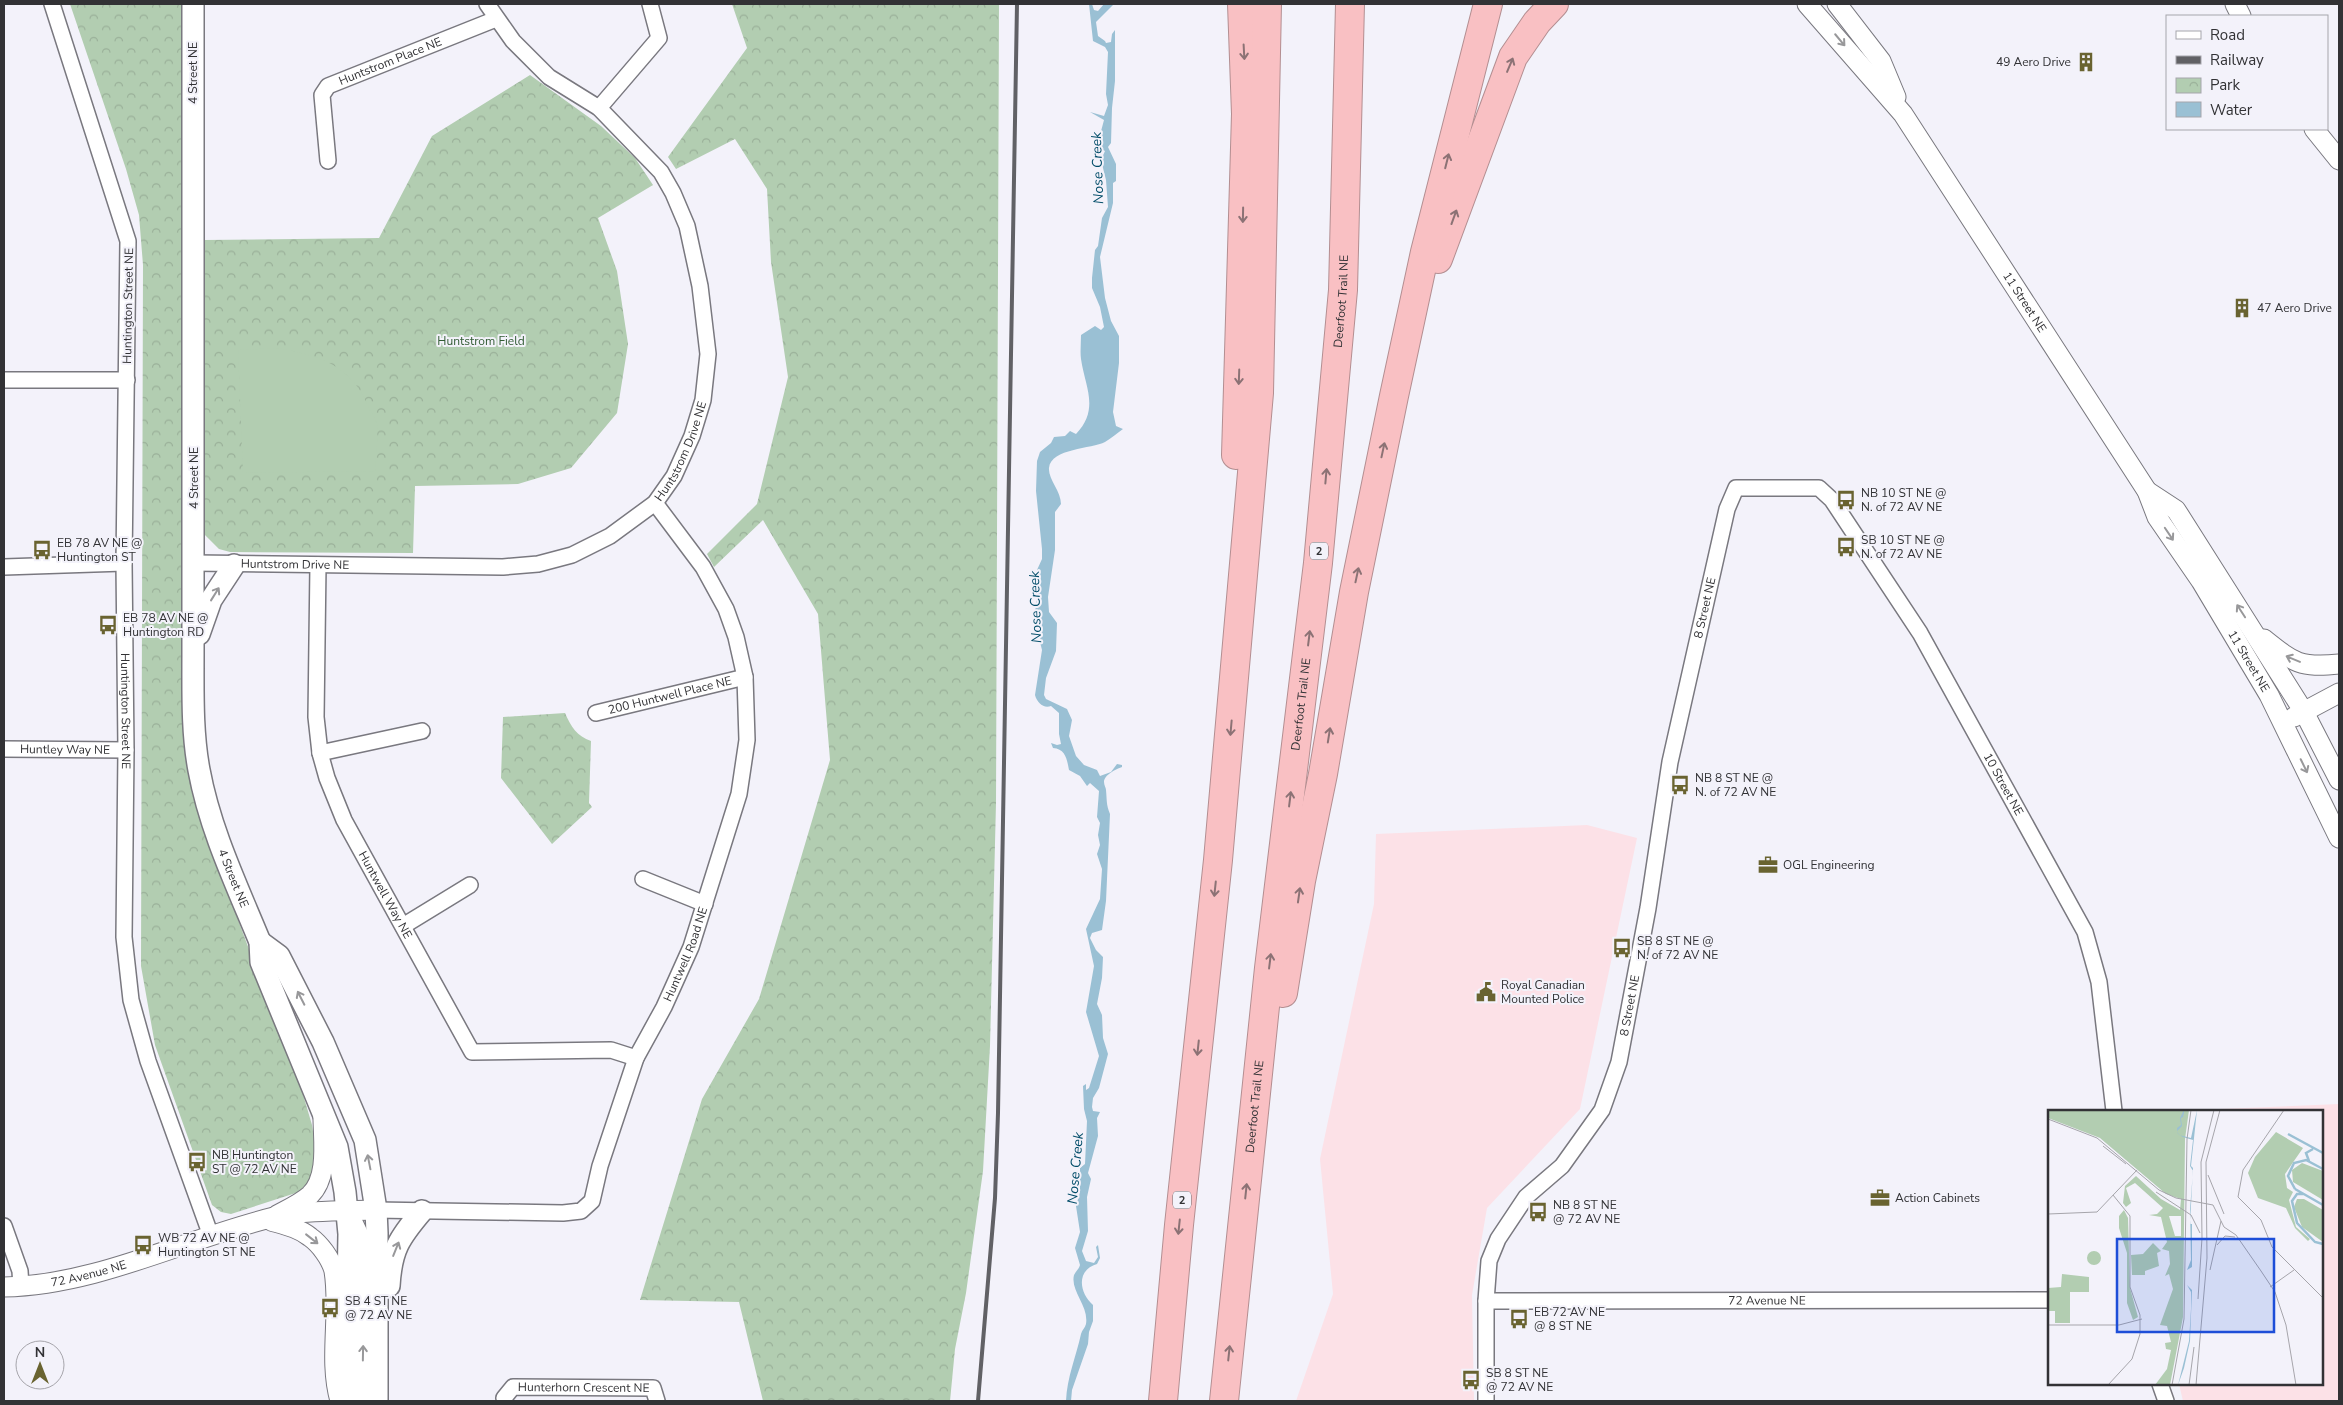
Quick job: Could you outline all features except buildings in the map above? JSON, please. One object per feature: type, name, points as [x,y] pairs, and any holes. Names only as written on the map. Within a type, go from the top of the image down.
[{"type":"highway","points":[[1236,679],[1229,617],[1239,381],[1245,134],[1242,4]]},
{"type":"highway","name":"2","points":[[1163,1401],[1236,679],[1259,393],[1267,4]]},
{"type":"highway","name":"Deerfoot Trail NE","points":[[1224,1401],[1256,1096],[1318,563],[1340,320],[1343,281],[1350,4]]},
{"type":"highway","points":[[1256,1096],[1274,1042],[1354,592],[1394,396],[1429,234],[1488,4]]},
{"type":"highway","points":[[1394,396],[1434,273],[1510,65],[1524,38],[1554,4]]},
{"type":"main road","name":"4 Street NE","points":[[193,4],[193,656],[194,722],[198,769],[211,819],[260,942],[261,962],[337,1147],[348,1211],[349,1234],[346,1401]]},
{"type":"main road","points":[[193,656],[211,600],[234,565]]},
{"type":"main road","points":[[260,942],[279,956],[323,1042],[365,1140],[376,1210],[377,1401]]},
{"type":"main road","points":[[382,1401],[391,1262],[401,1238],[422,1211]]},
{"type":"street","name":"Huntington Street NE","points":[[52,4],[128,241],[124,564],[126,750],[124,937],[131,1000],[148,1061],[211,1236]]},
{"type":"street","name":"Huntstrom Drive NE","points":[[194,563],[503,567],[538,564],[572,554],[610,536],[655,503],[674,476],[692,436],[703,400],[708,354],[700,286],[687,226],[673,193],[661,172],[599,108],[549,77],[513,41],[486,4]]},
{"type":"street","points":[[599,108],[659,38],[650,4]]},
{"type":"street","name":"11 Street NE","points":[[1808,4],[1903,114],[2147,491],[2158,517],[2201,581],[2283,722],[2339,838]]},
{"type":"street","name":"11 Street NE","points":[[1837,4],[1881,61],[1903,114]]},
{"type":"street","points":[[2235,4],[2241,15]]},
{"type":"street","name":"Huntstrom Place NE","points":[[328,161],[322,95],[328,86],[496,19]]},
{"type":"street","points":[[2315,130],[2339,160]]},
{"type":"street","points":[[4,380],[127,380]]},
{"type":"street","name":"10 Street NE","points":[[1736,488],[1820,488],[1832,500],[1920,633],[2085,932],[2099,982],[2114,1110]]},
{"type":"street","name":"8 Street NE","points":[[1486,1401],[1486,1301],[1489,1261],[1498,1239],[1526,1197],[1562,1166],[1602,1110],[1619,1062],[1648,908],[1670,762],[1728,509],[1736,488]]},
{"type":"street","name":"11 Street NE","points":[[2147,491],[2176,510],[2304,712],[2339,780]]},
{"type":"street","name":"Huntwell Road NE","points":[[376,1210],[563,1213],[581,1211],[592,1201],[600,1166],[636,1058],[668,998],[691,947],[739,794],[747,740],[745,677],[736,637],[726,609],[703,567],[655,503]]},
{"type":"street","points":[[4,566],[124,564]]},
{"type":"street","name":"Huntwell Way NE","points":[[318,565],[316,717],[320,753],[327,778],[344,820],[472,1052],[611,1050],[636,1058]]},
{"type":"street","points":[[2255,632],[2289,659],[2312,666],[2339,664]]},
{"type":"street","name":"200 Huntwell Place NE","points":[[596,713],[745,677]]},
{"type":"street","points":[[2283,722],[2339,693]]},
{"type":"street","points":[[320,753],[422,731]]},
{"type":"street","name":"Huntley Way NE","points":[[4,749],[126,750]]},
{"type":"street","points":[[643,879],[705,904]]},
{"type":"street","points":[[403,926],[470,885]]},
{"type":"street","points":[[271,1219],[310,1195],[317,1186],[322,1171],[323,1112]]},
{"type":"street","name":"72 Avenue NE","points":[[13,1287],[74,1279],[271,1219],[376,1210]]},
{"type":"street","points":[[348,1211],[364,1246],[362,1401]]},
{"type":"street","points":[[271,1219],[309,1236],[320,1245],[334,1269],[336,1314],[335,1382],[340,1401]]},
{"type":"street","points":[[4,1226],[20,1271],[13,1287]]},
{"type":"street","name":"72 Avenue NE","points":[[1486,1301],[2048,1300]]},
{"type":"street","points":[[2160,1385],[2166,1401]]},
{"type":"street","name":"Hunterhorn Crescent NE","points":[[504,1400],[513,1387],[653,1388],[657,1401]]},
{"type":"shaded area","points":[[1587,825],[1637,838],[1580,1109],[1487,1208],[1472,1295],[1474,1401],[1296,1401],[1333,1294],[1320,1159],[1374,904],[1376,834]]},
{"type":"shaded area","points":[[2339,1104],[2339,1401],[2183,1401],[2179,1385],[2323,1385],[2323,1110],[2195,1110]]},
{"type":"green space","points":[[70,4],[184,4],[184,738],[192,793],[200,818],[302,1091],[312,1125],[316,1150],[314,1174],[302,1191],[231,1214],[221,1212],[212,1205],[155,1045],[141,966],[143,265],[139,215],[126,169]]},
{"type":"green space","points":[[732,4],[999,4],[996,803],[990,1046],[983,1171],[966,1293],[955,1349],[950,1401],[763,1401],[739,1302],[640,1300],[702,1099],[759,999],[830,760],[818,614],[763,520],[714,567],[707,554],[757,504],[788,377],[771,262],[767,189],[735,139],[676,169],[668,157],[747,48]]},
{"type":"green space","name":"Huntstrom Field","points":[[530,75],[601,126],[635,158],[653,185],[598,218],[617,271],[628,344],[617,413],[571,468],[518,484],[415,486],[413,553],[230,552],[219,549],[204,534],[204,240],[379,238],[432,136]]},
{"type":"green space","points":[[278,348],[307,355],[332,364],[353,381],[362,393],[377,425],[375,471],[243,473],[238,350]]},
{"type":"green space","points":[[565,713],[575,730],[591,741],[589,803],[592,807],[552,844],[501,778],[503,717]]},
{"type":"water","points":[[1089,4],[1092,4],[1094,10],[1098,11],[1104,4],[1114,4],[1096,22],[1098,36],[1106,43],[1111,42],[1112,34],[1115,30],[1115,81],[1111,143],[1108,147],[1116,164],[1116,181],[1113,183],[1113,203],[1100,257],[1105,298],[1111,321],[1119,336],[1119,363],[1113,412],[1116,426],[1123,429],[1105,442],[1064,453],[1051,461],[1049,472],[1059,494],[1061,504],[1055,512],[1055,550],[1048,597],[1049,612],[1057,623],[1056,651],[1046,678],[1044,695],[1046,699],[1067,709],[1072,720],[1069,736],[1076,756],[1084,765],[1097,770],[1100,776],[1111,772],[1117,764],[1122,765],[1122,767],[1108,775],[1104,782],[1110,814],[1106,901],[1102,930],[1092,933],[1090,938],[1096,950],[1103,957],[1102,978],[1097,1004],[1102,1015],[1103,1038],[1108,1054],[1099,1088],[1093,1098],[1093,1111],[1100,1112],[1097,1118],[1098,1136],[1088,1173],[1091,1179],[1087,1197],[1088,1231],[1082,1251],[1086,1261],[1094,1263],[1098,1257],[1096,1247],[1098,1245],[1100,1258],[1097,1264],[1090,1267],[1083,1276],[1082,1282],[1085,1294],[1093,1305],[1093,1321],[1089,1332],[1088,1344],[1072,1390],[1071,1401],[1066,1401],[1070,1375],[1081,1334],[1086,1324],[1085,1311],[1073,1281],[1080,1265],[1075,1248],[1080,1232],[1076,1206],[1080,1192],[1080,1168],[1085,1164],[1087,1121],[1084,1109],[1083,1086],[1086,1084],[1086,1090],[1089,1088],[1099,1056],[1086,1012],[1094,966],[1086,929],[1100,899],[1102,869],[1097,854],[1100,845],[1098,835],[1100,823],[1097,817],[1099,791],[1090,783],[1087,786],[1080,776],[1069,770],[1061,750],[1053,748],[1051,743],[1061,744],[1059,713],[1051,706],[1041,705],[1035,695],[1042,650],[1040,642],[1041,630],[1035,612],[1038,592],[1037,570],[1042,559],[1036,491],[1037,461],[1040,452],[1051,443],[1054,437],[1065,436],[1070,431],[1076,434],[1087,416],[1089,398],[1081,359],[1081,335],[1095,326],[1101,330],[1104,327],[1100,307],[1092,288],[1092,278],[1095,250],[1098,246],[1102,218],[1108,207],[1106,180],[1101,160],[1105,151],[1101,149],[1100,135],[1104,120],[1090,112],[1104,116],[1108,105],[1106,94],[1108,52],[1105,47],[1093,41]]},
{"type":"railway","points":[[978,1401],[995,1198],[998,1113],[1017,4]]},
{"type":"place","name":"49 Aero Drive","points":[[2086,62]]},
{"type":"place","name":"47 Aero Drive","points":[[2242,308]]},
{"type":"place","name":"NB 10 ST NE @ N. of 72 AV NE","points":[[1846,500]]},
{"type":"place","name":"SB 10 ST NE @ N. of 72 AV NE","points":[[1846,547]]},
{"type":"place","name":"EB 78 AV NE @ Huntington ST","points":[[42,550]]},
{"type":"place","name":"EB 78 AV NE @ Huntington RD","points":[[108,625]]},
{"type":"place","name":"NB 8 ST NE @ N. of 72 AV NE","points":[[1680,785]]},
{"type":"place","name":"OGL Engineering","points":[[1768,865]]},
{"type":"place","name":"SB 8 ST NE @ N. of 72 AV NE","points":[[1622,948]]},
{"type":"place","name":"Royal Canadian Mounted Police","points":[[1486,992]]},
{"type":"place","name":"NB Huntington ST @ 72 AV NE","points":[[197,1162]]},
{"type":"place","name":"Action Cabinets","points":[[1880,1198]]},
{"type":"place","name":"NB 8 ST NE @ 72 AV NE","points":[[1538,1212]]},
{"type":"place","name":"WB 72 AV NE @ Huntington ST NE","points":[[143,1245]]},
{"type":"place","name":"SB 4 ST NE @ 72 AV NE","points":[[330,1308]]},
{"type":"place","name":"EB 72 AV NE @ 8 ST NE","points":[[1519,1319]]},
{"type":"place","name":"SB 8 ST NE @ 72 AV NE","points":[[1471,1380]]},
{"type":"water label","name":"Nose Creek","points":[[1097,168]]},
{"type":"water label","name":"Nose Creek","points":[[1035,607]]},
{"type":"water label","name":"Nose Creek","points":[[1075,1168]]}]
